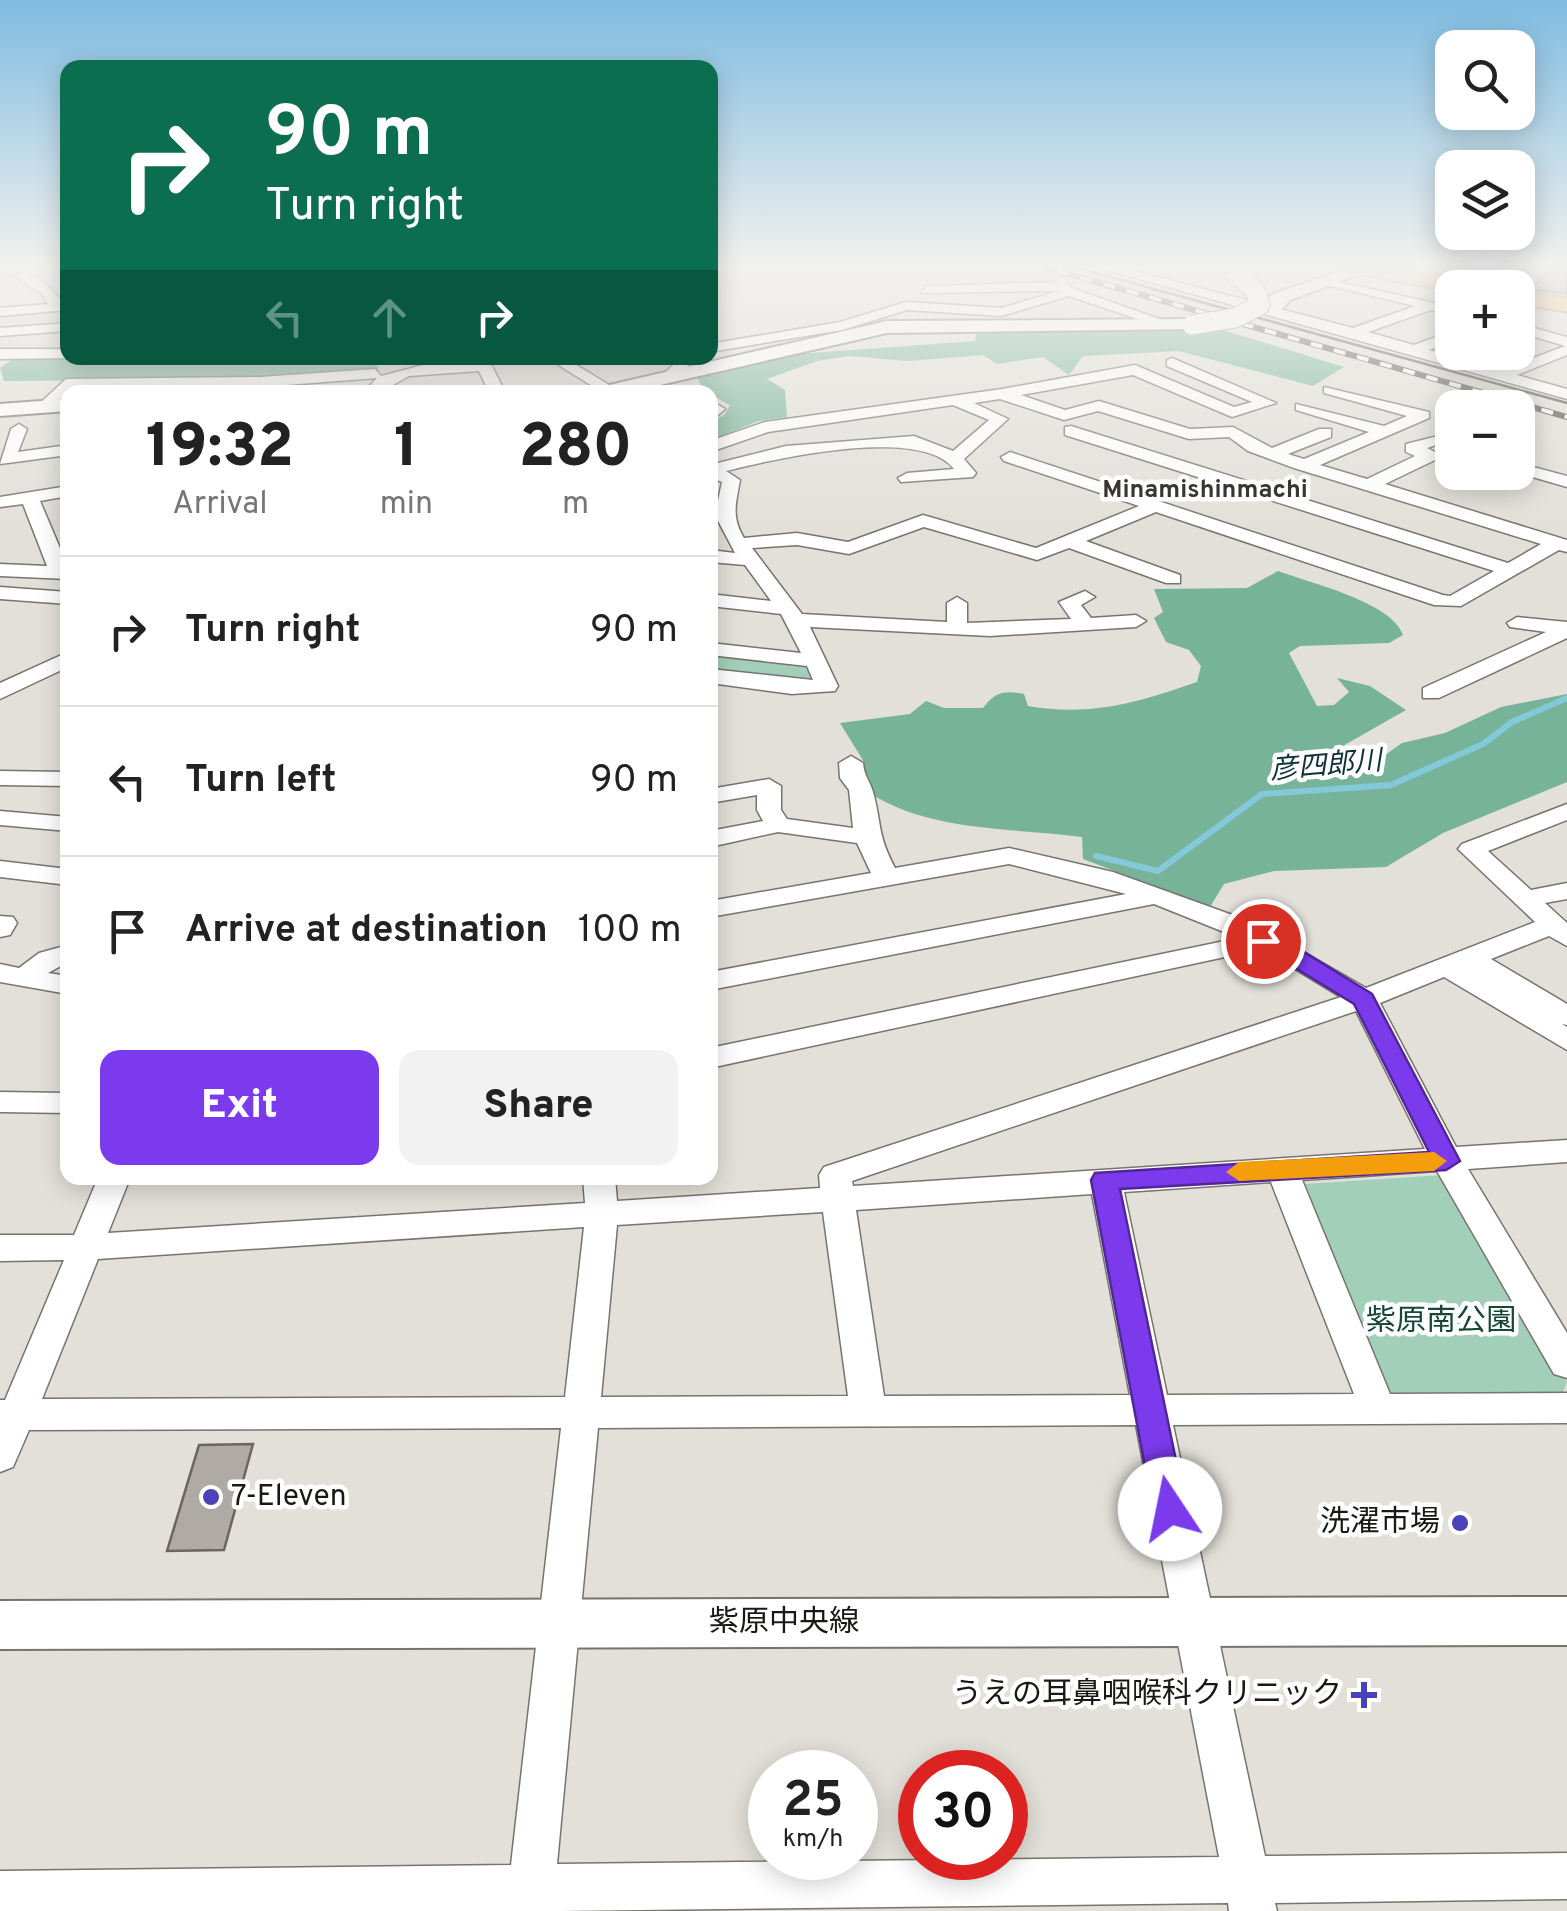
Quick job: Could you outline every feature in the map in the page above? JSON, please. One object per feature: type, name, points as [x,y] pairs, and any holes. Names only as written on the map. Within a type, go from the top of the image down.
[{"type":"street","points":[[0,354],[56,353]]},
{"type":"street","points":[[638,385],[775,353]]},
{"type":"street","points":[[1424,353],[1567,394]]},
{"type":"street","points":[[1503,375],[1559,353]]},
{"type":"street","points":[[1001,394],[1064,415],[1099,406],[1189,434],[1233,422],[1268,402],[1172,363]]},
{"type":"street","points":[[65,385],[260,382],[376,374],[436,365]]},
{"type":"street","points":[[566,365],[597,385]]},
{"type":"street","points":[[669,378],[681,365]]},
{"type":"street","points":[[378,385],[400,374],[484,366],[494,385]]},
{"type":"street","points":[[718,444],[765,427],[959,402],[1135,370],[1233,422],[1272,454],[1562,544]]},
{"type":"street","points":[[366,385],[376,374]]},
{"type":"street","points":[[44,406],[60,390]]},
{"type":"street","points":[[1253,486],[1423,415],[1330,390]]},
{"type":"street","points":[[955,458],[1000,420],[959,402]]},
{"type":"street","points":[[0,410],[60,406]]},
{"type":"street","points":[[1302,408],[1385,431]]},
{"type":"street","points":[[3,459],[19,428]]},
{"type":"street","points":[[1071,431],[1513,571]]},
{"type":"street","points":[[1272,454],[1325,433]]},
{"type":"street","points":[[1369,485],[1429,456],[1412,448],[1435,439]]},
{"type":"street","points":[[718,468],[786,451],[914,441],[955,458],[967,472],[908,478]]},
{"type":"street","points":[[3,459],[60,451]]},
{"type":"street","points":[[1010,457],[1441,601],[1454,602],[1562,544]]},
{"type":"street","points":[[1544,461],[1567,467]]},
{"type":"street","points":[[718,473],[731,480],[718,512]]},
{"type":"street","points":[[1535,473],[1567,482]]},
{"type":"street","points":[[0,502],[60,492]]},
{"type":"street","points":[[28,497],[60,566]]},
{"type":"street","points":[[718,555],[798,539],[849,548],[924,520],[1028,554],[1157,505]]},
{"type":"street","points":[[718,515],[792,615],[826,686],[792,687],[718,677]]},
{"type":"street","points":[[1068,541],[1172,579]]},
{"type":"street","points":[[0,570],[60,573]]},
{"type":"street","points":[[0,593],[60,597]]},
{"type":"street","points":[[1085,597],[1069,602],[1085,624]]},
{"type":"street","points":[[718,601],[792,615],[958,629],[1136,621]]},
{"type":"street","points":[[957,603],[958,629]]},
{"type":"street","points":[[1517,623],[1567,629]]},
{"type":"street","points":[[1431,692],[1567,629]]},
{"type":"street","points":[[718,651],[816,661]]},
{"type":"street","points":[[0,692],[60,662]]},
{"type":"street","points":[[851,763],[852,778],[861,789],[866,838],[886,876]]},
{"type":"street","points":[[0,778],[60,779]]},
{"type":"street","points":[[718,795],[769,786],[770,810],[778,825]]},
{"type":"street","points":[[1559,932],[1471,849],[1567,810]]},
{"type":"street","points":[[1,819],[60,823]]},
{"type":"street","points":[[718,837],[778,825],[866,838]]},
{"type":"street","points":[[718,908],[1010,856],[1062,864],[1240,927],[1283,948],[1364,999],[1446,1161],[1567,1364]]},
{"type":"street","points":[[0,869],[60,877]]},
{"type":"street","points":[[1525,900],[1567,891]]},
{"type":"street","points":[[718,979],[1154,896]]},
{"type":"street","points":[[868,1411],[835,1175],[1364,999],[1458,962],[1559,932]]},
{"type":"street","points":[[718,1056],[1263,941]]},
{"type":"street","points":[[12,975],[60,956]]},
{"type":"street","points":[[1458,962],[1567,1016]]},
{"type":"street","points":[[1458,962],[1567,1040]]},
{"type":"street","points":[[12,975],[60,984]]},
{"type":"street","points":[[0,1102],[60,1103]]},
{"type":"street","points":[[0,1248],[86,1247],[1567,1151]]},
{"type":"street","points":[[1282,1169],[1378,1409]]},
{"type":"street","points":[[1104,1180],[1250,1895]]},
{"type":"street","points":[[0,1456],[8,1415],[111,1185]]},
{"type":"street","points":[[530,1898],[602,1215],[600,1185]]},
{"type":"street","points":[[8,1415],[1567,1408]]},
{"type":"street","name":"紫原中央線","points":[[0,1625],[1567,1621]]},
{"type":"street","points":[[0,1894],[530,1898],[1250,1895],[1567,1876]]},
{"type":"green space","points":[[1137,353],[1083,356],[1069,375],[1043,357],[997,364],[983,355],[907,361],[850,356],[817,361],[767,379],[785,390],[787,417],[759,421],[718,437],[718,418],[730,405],[718,399],[718,385],[701,385],[697,378],[783,355]]},
{"type":"green space","points":[[1187,353],[1299,353],[1344,367],[1313,386]]},
{"type":"green space","points":[[16,357],[60,358],[60,365],[377,365],[379,369],[372,373],[287,379],[4,381],[0,368]]},
{"type":"green space","points":[[1278,571],[1367,603],[1396,623],[1403,635],[1389,643],[1300,646],[1289,653],[1317,706],[1334,705],[1349,692],[1337,678],[1370,686],[1406,710],[1341,747],[1361,772],[1402,743],[1445,733],[1501,707],[1567,694],[1567,782],[1443,833],[1386,867],[1274,871],[1224,884],[1210,907],[1083,859],[1082,837],[938,820],[884,801],[860,786],[864,762],[840,723],[910,714],[926,701],[944,708],[983,708],[1005,692],[1024,694],[1028,706],[1094,709],[1197,682],[1201,666],[1189,650],[1166,642],[1154,618],[1163,612],[1154,589],[1247,588]]},
{"type":"green space","points":[[718,654],[809,666],[815,678],[809,684],[718,674]]},
{"type":"green space","name":"紫原南公園","points":[[1443,1175],[1567,1382],[1561,1397],[1400,1402],[1385,1394],[1304,1184]]},
{"type":"building","name":"7-Eleven","points":[[253,1444],[224,1550],[167,1551],[199,1445]]},
{"type":"waterway","name":"彦四郎川","points":[[1096,856],[1158,871],[1262,794],[1391,785],[1483,744],[1512,722],[1567,698]]},
{"type":"tram line","points":[[1386,353],[1567,403]]},
{"type":"railway","points":[[1345,353],[1567,417]]},
{"type":"slow traffic","points":[[1239,1172],[1434,1161]]},
{"type":"place","name":"7-Eleven","points":[[211,1497]]},
{"type":"place","name":"洗濯市場","points":[[1460,1523]]},
{"type":"place","name":"うえの耳鼻咽喉科クリニック","points":[[1364,1695]]},
{"type":"district","name":"Minamishinmachi","points":[[1205,491]]},
{"type":"route","points":[[1170,1509],[1104,1180],[1446,1161],[1364,999],[1283,948],[1263,941]]}]
